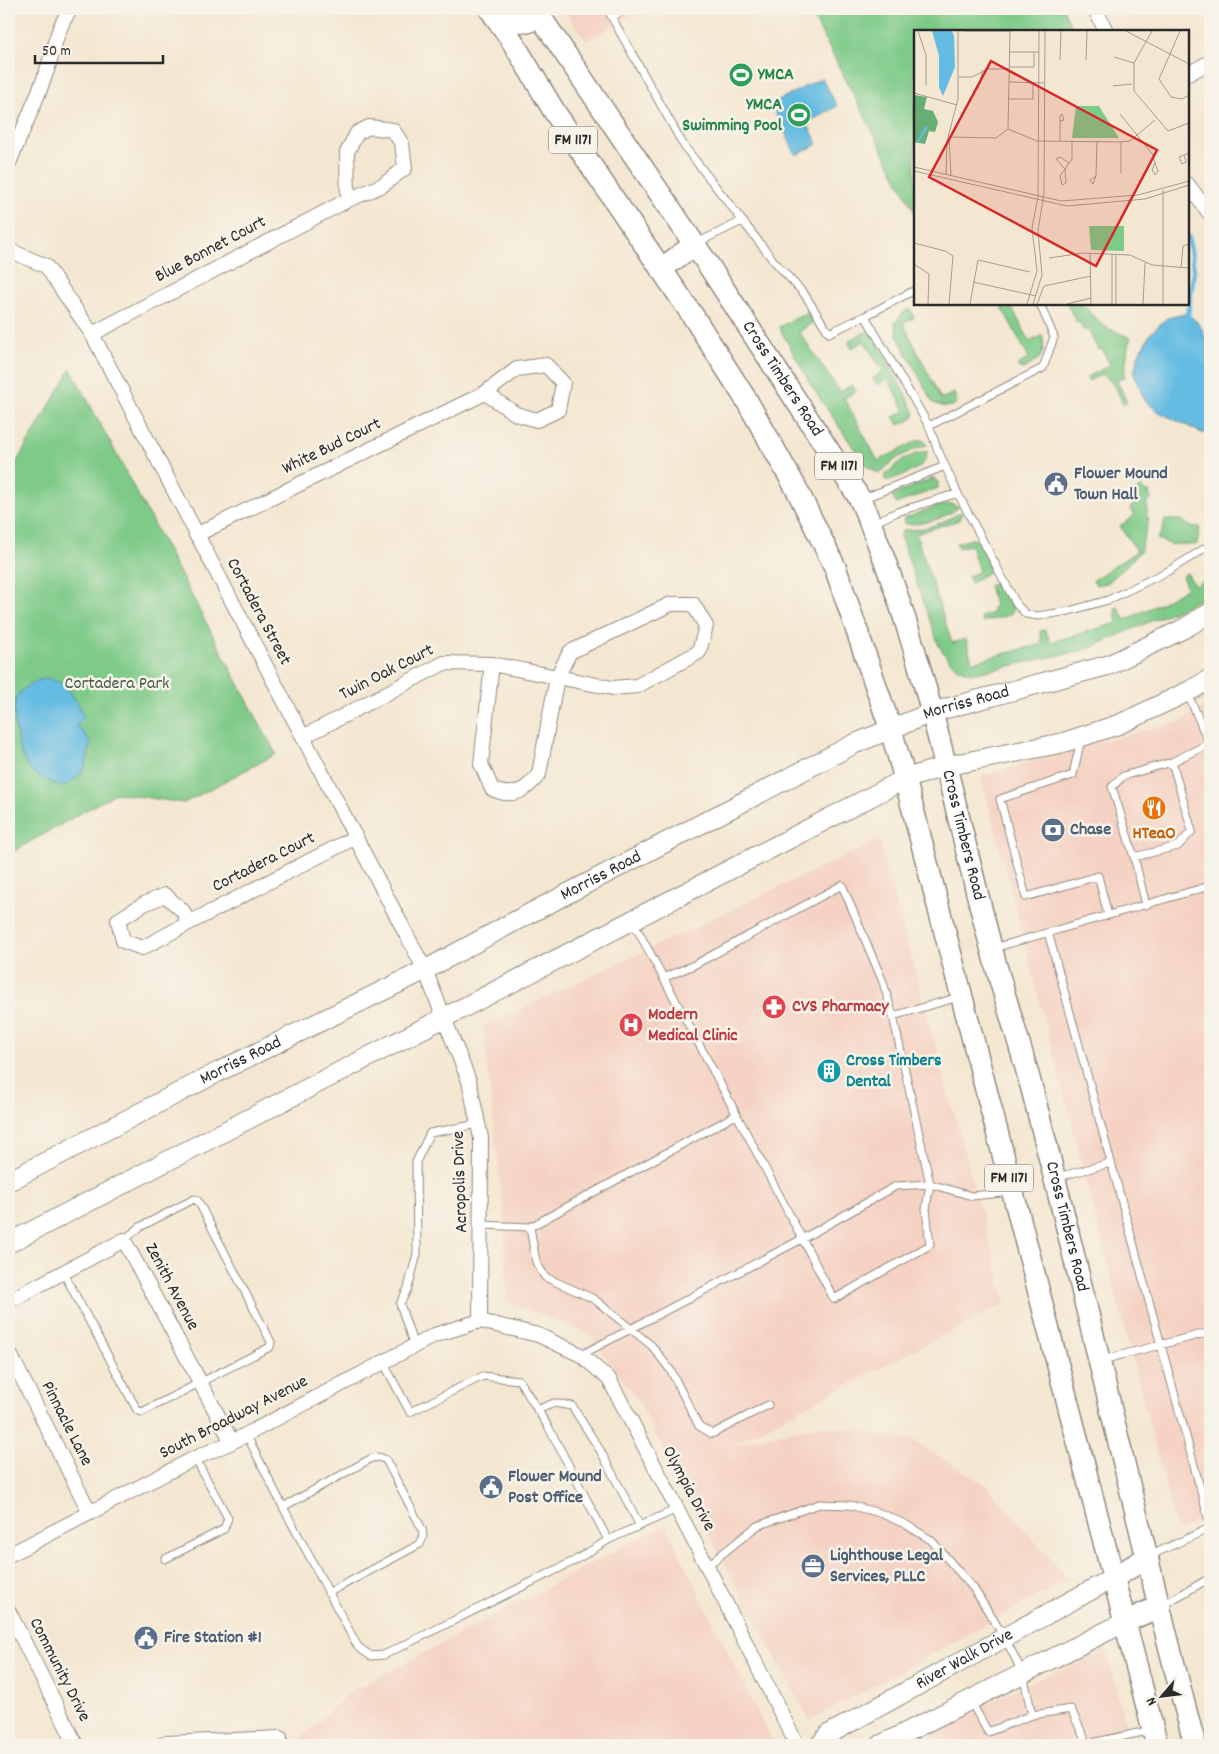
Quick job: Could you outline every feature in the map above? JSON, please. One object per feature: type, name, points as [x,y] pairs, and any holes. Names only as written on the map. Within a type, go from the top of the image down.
[{"type":"main road","name":"FM 1171","points":[[490,9],[511,39],[554,111],[693,316],[742,394],[796,488],[835,567],[891,730],[905,778],[1155,1738]]},
{"type":"main road","points":[[507,9],[519,21],[528,22],[533,18],[536,9]]},
{"type":"main road","name":"Cross Timbers Road","points":[[536,9],[694,244],[860,499],[871,524],[906,620],[933,712],[991,948],[1034,1094],[1195,1745]]},
{"type":"main road","points":[[661,269],[694,244]]},
{"type":"main road","name":"Morriss Road","points":[[9,1181],[222,1070],[424,970],[854,744],[933,712],[1109,665],[1185,628],[1210,613]]},
{"type":"main road","points":[[9,1243],[905,778],[946,766],[1062,743],[1082,737],[1120,724],[1210,679]]},
{"type":"main road","points":[[1113,1578],[1148,1557]]},
{"type":"main road","name":"River Walk Drive","points":[[820,1745],[829,1734],[1113,1578]]},
{"type":"main road","points":[[1125,1622],[1160,1606]]},
{"type":"main road","name":"River Walk Drive","points":[[881,1745],[1125,1622]]},
{"type":"street","points":[[9,163],[38,94],[57,34],[71,9]]},
{"type":"street","points":[[1095,9],[1106,30]]},
{"type":"street","points":[[1189,73],[1210,62]]},
{"type":"street","name":"Blue Bonnet Court","points":[[92,334],[348,200],[383,185],[405,168],[402,144],[393,130],[369,127],[356,133],[347,152],[348,200]]},
{"type":"street","points":[[1189,186],[1210,214]]},
{"type":"street","name":"Cortadera Street","points":[[9,250],[46,266],[92,334],[356,837],[424,970],[444,1017]]},
{"type":"street","name":"White Bud Court","points":[[196,534],[485,393],[517,369],[546,365],[563,383],[558,410],[537,420],[516,414],[485,393]]},
{"type":"street","name":"Twin Oak Court","points":[[303,737],[444,663],[492,664],[557,676],[614,688],[636,686],[699,652],[706,626],[693,604],[671,604],[570,652],[557,676],[540,774],[530,785],[518,793],[498,792],[492,789],[481,764],[492,664]]},
{"type":"street","name":"Cortadera Court","points":[[189,923],[182,910],[165,895],[144,904],[118,920],[124,942],[142,948],[356,837]]},
{"type":"street","name":"Acropolis Drive","points":[[444,1017],[469,1081],[481,1138],[480,1321]]},
{"type":"street","name":"Zenith Avenue","points":[[9,1301],[124,1240],[232,1442]]},
{"type":"street","name":"South Broadway Avenue","points":[[9,1555],[195,1458],[232,1442],[435,1334],[480,1321]]},
{"type":"street","name":"Olympia Drive","points":[[480,1321],[538,1335],[581,1355],[608,1379],[678,1508],[797,1745]]},
{"type":"street","name":"Pinnacle Lane","points":[[9,1352],[90,1513]]},
{"type":"street","name":"Community Drive","points":[[9,1612],[76,1745]]},
{"type":"street","points":[[165,1745],[280,1738]]},
{"type":"lane","points":[[607,9],[684,146],[773,260],[805,295],[829,334],[914,291]]},
{"type":"lane","points":[[612,18],[624,9]]},
{"type":"lane","points":[[694,244],[742,221]]},
{"type":"lane","points":[[929,426],[1043,368],[1054,337],[1040,305]]},
{"type":"lane","points":[[865,316],[929,426],[958,493],[1017,605],[1026,614],[1038,616],[1069,611],[1108,600],[1170,570],[1210,545]]},
{"type":"lane","points":[[860,499],[945,466]]},
{"type":"lane","points":[[871,524],[897,512],[958,493]]},
{"type":"lane","points":[[1146,905],[1134,857],[1112,787],[1123,776],[1172,762],[1210,744],[1187,692]]},
{"type":"lane","points":[[1082,737],[1073,775],[1000,799],[1026,898],[1098,876],[1108,915]]},
{"type":"lane","points":[[1134,857],[1178,846],[1192,831],[1172,762]]},
{"type":"lane","points":[[632,920],[834,1298],[930,1244],[926,1209],[930,1184],[893,1016],[883,982],[842,885],[694,965],[664,978]]},
{"type":"lane","points":[[991,948],[1210,886]]},
{"type":"lane","points":[[1048,932],[1210,1526],[1148,1557]]},
{"type":"lane","points":[[893,1016],[961,996]]},
{"type":"lane","points":[[481,1225],[530,1227],[736,1115]]},
{"type":"lane","points":[[414,1346],[400,1304],[408,1288],[417,1254],[416,1162],[430,1134],[478,1124]]},
{"type":"lane","points":[[1054,1178],[1110,1163]]},
{"type":"lane","points":[[581,1355],[802,1239],[896,1186],[930,1184],[972,1196],[1012,1192]]},
{"type":"lane","points":[[63,1272],[137,1410],[142,1412],[270,1347],[271,1342],[198,1201],[194,1199],[140,1227],[124,1240]]},
{"type":"lane","points":[[530,1227],[536,1262],[546,1277],[594,1299],[652,1346],[671,1371],[699,1426],[712,1434],[768,1405]]},
{"type":"lane","points":[[1099,1361],[1210,1332]]},
{"type":"lane","points":[[383,1362],[410,1412],[483,1376],[520,1380],[608,1540]]},
{"type":"lane","points":[[537,1410],[554,1403],[572,1406],[600,1450],[640,1526]]},
{"type":"lane","points":[[246,1434],[283,1508],[358,1647],[371,1656],[384,1655],[574,1561],[608,1540],[678,1508]]},
{"type":"lane","points":[[283,1508],[372,1458],[379,1457],[386,1460],[422,1529],[423,1537],[420,1544],[328,1593]]},
{"type":"lane","points":[[165,1559],[224,1529],[228,1518],[195,1458]]},
{"type":"lane","points":[[707,1566],[757,1526],[819,1504],[849,1506],[880,1513],[905,1524],[931,1540],[974,1589],[1005,1638],[1023,1674],[1032,1715]]},
{"type":"lane","points":[[1160,1606],[1210,1578]]},
{"type":"lane","points":[[970,1700],[988,1732],[1032,1715],[1071,1709],[1087,1744],[1155,1738]]},
{"type":"shaded area","points":[[563,9],[643,9],[586,41]]},
{"type":"shaded area","points":[[1210,703],[1210,1515],[1177,1531],[981,776],[1087,745],[1182,721]]},
{"type":"shaded area","points":[[879,840],[1006,1303],[733,1444],[818,1425],[911,1439],[986,1485],[1068,1579],[810,1721],[676,1474],[640,1403],[589,1334],[507,1301],[504,1216],[483,1027]]},
{"type":"shaded area","points":[[665,1524],[774,1745],[296,1745],[347,1694]]},
{"type":"shaded area","points":[[1106,1647],[1131,1745],[898,1745]]},
{"type":"green space","points":[[809,9],[1063,9],[1074,30],[914,30],[914,211]]},
{"type":"green space","points":[[1001,305],[1011,305],[1030,342],[1042,335],[1042,352],[1037,360],[1023,369],[1018,367],[1018,365],[1029,358]]},
{"type":"green space","points":[[1068,305],[1083,305],[1105,327],[1131,338],[1128,346],[1124,378],[1117,380],[1127,402],[1123,405],[1115,388],[1103,374],[1088,381],[1087,377],[1110,365],[1102,349],[1098,350],[1088,329],[1084,331],[1079,322],[1077,323]]},
{"type":"green space","points":[[908,310],[911,310],[914,318],[903,323],[941,399],[954,393],[957,402],[953,406],[945,407],[933,403],[897,335],[895,323]]},
{"type":"green space","points":[[807,312],[812,323],[799,332],[840,392],[852,385],[856,391],[844,398],[878,461],[919,440],[923,440],[927,445],[895,460],[880,474],[865,465],[811,385],[779,327]]},
{"type":"green space","points":[[868,331],[872,333],[915,413],[912,419],[899,425],[893,417],[905,411],[888,379],[877,385],[872,379],[883,371],[864,341],[852,348],[849,344],[850,340]]},
{"type":"green space","name":"Cortadera Park","points":[[71,369],[276,754],[184,803],[116,793],[9,854],[9,475]]},
{"type":"green space","points":[[927,451],[926,458],[918,468],[886,481],[884,477],[898,464],[908,457]]},
{"type":"green space","points":[[934,478],[938,482],[938,488],[896,504],[892,495]]},
{"type":"green space","points":[[1142,487],[1146,493],[1149,491],[1151,500],[1147,502],[1147,519],[1149,518],[1140,552],[1109,582],[1096,585],[1093,580],[1137,551],[1120,526],[1134,516],[1130,508],[1134,505],[1128,497]]},
{"type":"green space","points":[[951,504],[959,507],[947,515],[934,520],[905,524],[903,519],[940,505]]},
{"type":"green space","points":[[961,512],[959,520],[916,534],[952,643],[966,639],[972,662],[1042,644],[1040,631],[1045,630],[1051,642],[1117,623],[1115,608],[1118,607],[1125,620],[1187,588],[1182,576],[1187,573],[1195,586],[1210,576],[1210,595],[1088,649],[977,673],[959,669],[950,661],[939,646],[900,536],[903,530],[933,526]]},
{"type":"green space","points":[[1165,520],[1182,520],[1189,526],[1200,527],[1197,544],[1172,545],[1157,539],[1162,532]]},
{"type":"green space","points":[[973,539],[978,540],[992,570],[971,583],[968,576],[979,572],[971,545],[958,548],[956,543]]},
{"type":"green space","points":[[998,580],[1012,606],[1013,612],[1007,616],[982,622],[981,617],[993,613],[992,608],[995,605],[989,586]]},
{"type":"water","name":"YMCA Swimming Pool","points":[[822,78],[837,106],[807,123],[818,144],[796,155],[771,104]]},
{"type":"water","points":[[1186,314],[1196,321],[1203,330],[1207,343],[1211,374],[1210,433],[1202,433],[1157,411],[1144,399],[1134,373],[1139,353],[1151,333],[1167,318]]},
{"type":"water","points":[[46,678],[63,683],[78,703],[84,718],[77,725],[91,742],[86,764],[81,774],[62,787],[31,771],[21,753],[16,732],[14,711],[17,696],[30,685]]},
{"type":"waterway","points":[[1187,321],[1194,270],[1189,242]]},
{"type":"place","name":"YMCA","points":[[741,75]]},
{"type":"place","name":"YMCA Swimming Pool","points":[[799,115]]},
{"type":"place","name":"Flower Mound Town Hall","points":[[1056,484]]},
{"type":"place","name":"HTeaO","points":[[1154,808]]},
{"type":"place","name":"Chase","points":[[1053,830]]},
{"type":"place","name":"CVS Pharmacy","points":[[774,1007]]},
{"type":"place","name":"Modern Medical Clinic","points":[[631,1025]]},
{"type":"place","name":"Cross Timbers Dental","points":[[829,1071]]},
{"type":"place","name":"Flower Mound Post Office","points":[[491,1487]]},
{"type":"place","name":"Lighthouse Legal Services, PLLC","points":[[813,1566]]},
{"type":"place","name":"Fire Station #1","points":[[146,1638]]}]
